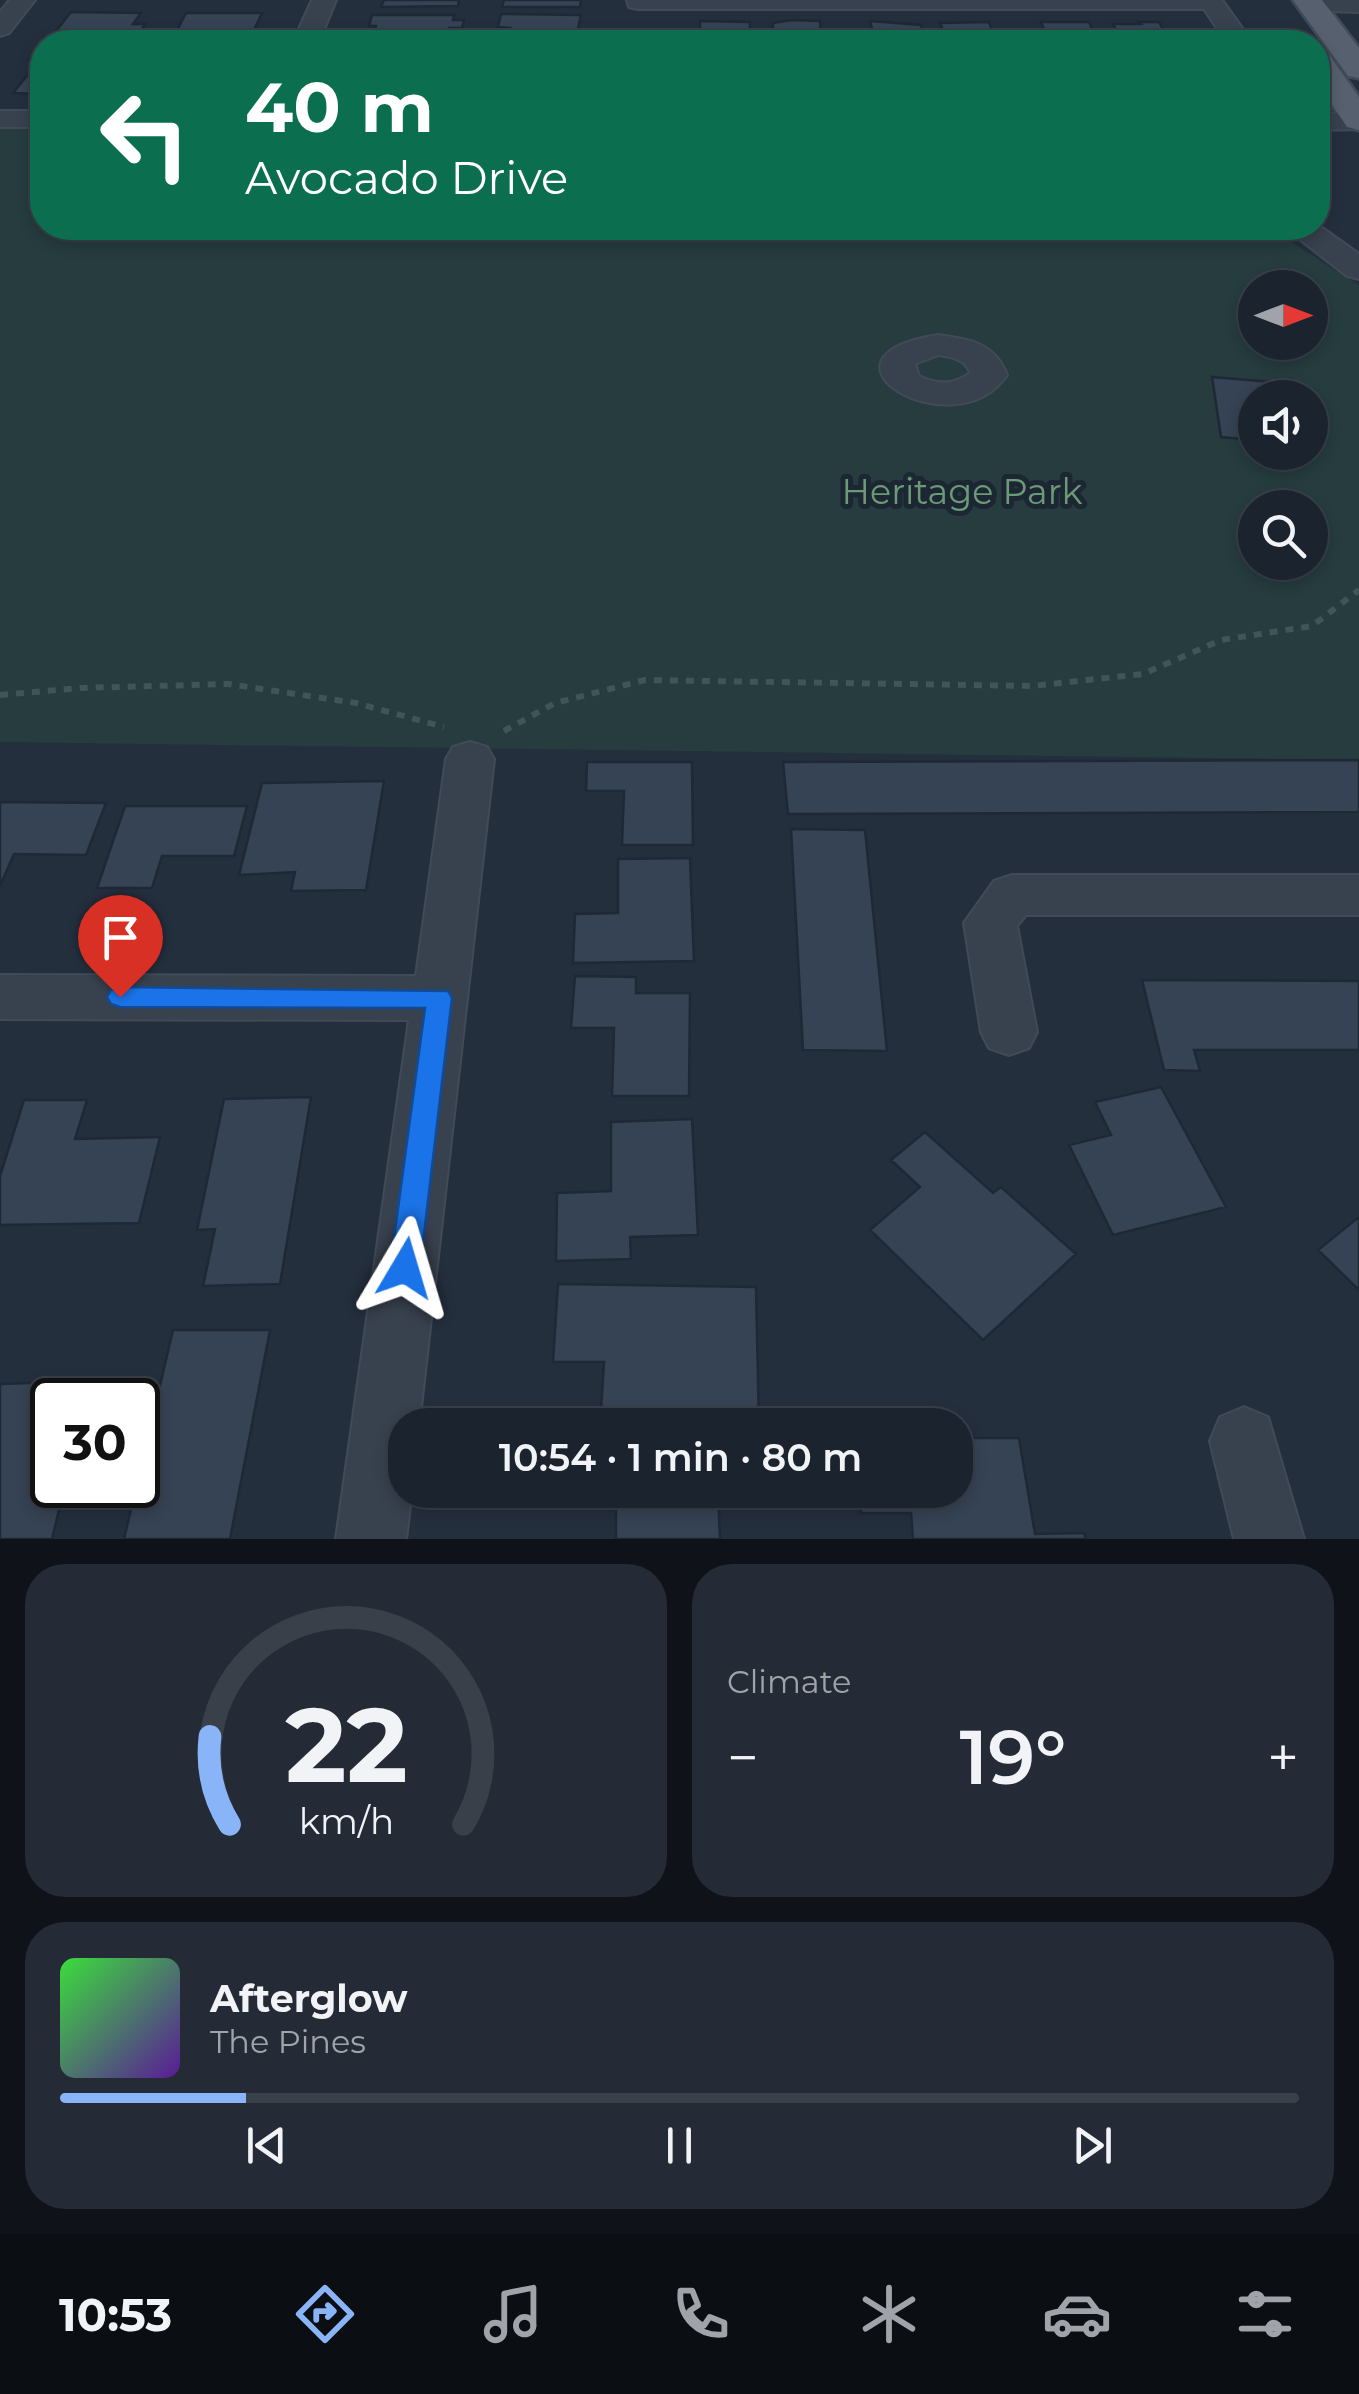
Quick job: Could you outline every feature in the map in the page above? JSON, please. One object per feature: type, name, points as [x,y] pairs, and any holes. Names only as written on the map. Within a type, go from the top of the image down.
[{"type":"main road","points":[[1298,3],[1302,30]]},
{"type":"main road","points":[[1298,3],[1323,30]]},
{"type":"main road","points":[[1330,38],[1359,69]]},
{"type":"main road","points":[[1330,79],[1359,121]]},
{"type":"street","points":[[0,28],[23,0]]},
{"type":"street","points":[[311,30],[324,0]]},
{"type":"street","points":[[636,29],[638,1],[1211,1],[1231,30]]},
{"type":"street","points":[[1298,3],[1359,5]]},
{"type":"street","points":[[0,119],[30,119]]},
{"type":"street","points":[[1330,122],[1359,121]]},
{"type":"street","points":[[1318,240],[1359,269]]},
{"type":"street","points":[[372,1539],[470,740]]},
{"type":"street","points":[[1009,1032],[990,923],[1012,895],[1359,895]]},
{"type":"street","points":[[0,997],[439,998]]},
{"type":"street","points":[[1244,1441],[1269,1539]]},
{"type":"path","points":[[0,695],[80,688],[228,684],[356,703],[470,740],[508,731],[554,703],[645,680],[1032,686],[1143,674],[1221,640],[1312,626],[1359,590]]},
{"type":"green space","name":"Heritage Park","points":[[0,129],[30,129],[30,240],[1288,240],[1359,285],[1359,760],[0,742]]},
{"type":"building","points":[[384,0],[459,0],[458,6],[381,7]]},
{"type":"building","points":[[504,0],[581,0],[580,7],[502,7]]},
{"type":"building","points":[[71,12],[141,13],[133,24],[145,24],[141,30],[57,30]]},
{"type":"building","points":[[186,13],[262,13],[254,30],[177,30]]},
{"type":"building","points":[[501,14],[581,15],[578,30],[498,27]]},
{"type":"building","points":[[372,15],[454,15],[453,20],[464,20],[462,28],[449,30],[375,30],[376,26],[369,26]]},
{"type":"building","points":[[700,21],[750,22],[750,30],[700,30]]},
{"type":"building","points":[[820,21],[820,30],[773,30],[773,23]]},
{"type":"building","points":[[870,21],[921,25],[922,30],[872,30]]},
{"type":"building","points":[[989,22],[992,30],[943,30],[940,23]]},
{"type":"building","points":[[1041,22],[1089,22],[1093,30],[1044,30]]},
{"type":"building","points":[[1159,22],[1163,30],[1116,30],[1113,24]]},
{"type":"building","points":[[30,72],[30,94],[13,93]]},
{"type":"building","points":[[1212,377],[1248,380],[1238,380],[1238,438],[1221,437]]},
{"type":"building","points":[[1359,760],[1359,812],[788,814],[783,762]]},
{"type":"building","points":[[587,762],[692,762],[693,845],[622,845],[624,791],[586,791]]},
{"type":"building","points":[[384,781],[366,890],[291,891],[295,872],[239,875],[262,783]]},
{"type":"building","points":[[0,802],[106,803],[86,855],[14,854],[0,886]]},
{"type":"building","points":[[125,806],[247,806],[234,856],[162,856],[152,888],[97,888]]},
{"type":"building","points":[[791,829],[865,830],[887,1051],[803,1050]]},
{"type":"building","points":[[690,858],[694,961],[573,963],[575,914],[618,913],[618,859]]},
{"type":"building","points":[[575,976],[636,977],[636,993],[690,993],[689,1096],[612,1096],[614,1028],[571,1028]]},
{"type":"building","points":[[1142,980],[1359,981],[1359,1050],[1194,1050],[1200,1071],[1164,1070]]},
{"type":"building","points":[[1161,1087],[1226,1207],[1113,1235],[1069,1145],[1111,1135],[1095,1102]]},
{"type":"building","points":[[311,1097],[280,1284],[203,1286],[215,1229],[197,1230],[224,1099]]},
{"type":"building","points":[[24,1100],[87,1100],[75,1139],[160,1137],[139,1223],[0,1225],[0,1176]]},
{"type":"building","points":[[692,1119],[698,1235],[630,1237],[631,1259],[556,1261],[557,1193],[611,1191],[611,1122]]},
{"type":"building","points":[[925,1132],[993,1193],[1001,1187],[1076,1254],[983,1340],[870,1230],[920,1187],[891,1160]]},
{"type":"building","points":[[1359,1217],[1359,1290],[1318,1250]]},
{"type":"building","points":[[558,1284],[756,1287],[759,1408],[601,1408],[604,1362],[553,1362]]},
{"type":"building","points":[[173,1330],[270,1330],[230,1539],[124,1539],[131,1508],[160,1508],[160,1385]]},
{"type":"building","points":[[30,1383],[30,1508],[59,1508],[52,1539],[0,1539],[0,1384]]},
{"type":"building","points":[[973,1438],[1019,1438],[1035,1534],[1084,1533],[1086,1539],[913,1539],[911,1513],[861,1513],[861,1508],[973,1508]]},
{"type":"building","points":[[616,1508],[719,1508],[720,1539],[616,1539]]},
{"type":"route","points":[[120,997],[439,998],[405,1268]]}]
